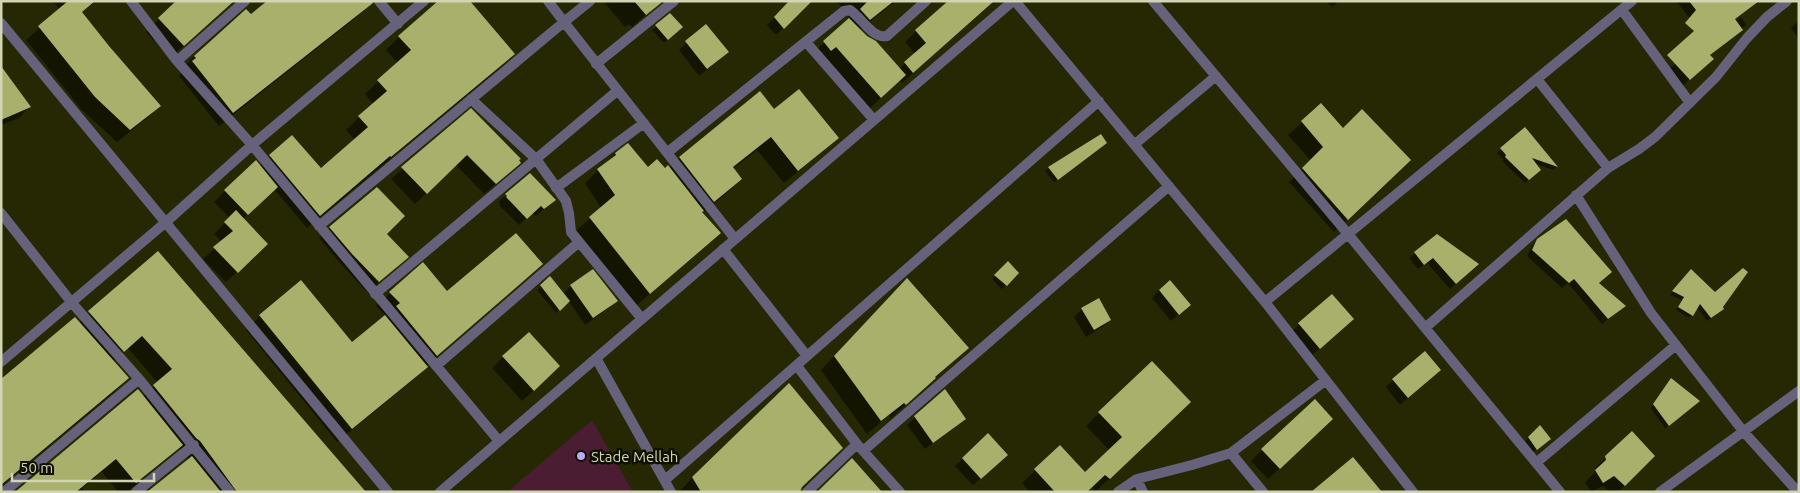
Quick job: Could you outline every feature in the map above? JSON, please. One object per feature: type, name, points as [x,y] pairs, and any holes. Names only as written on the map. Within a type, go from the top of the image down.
[{"type":"street","points":[[131,1],[177,61],[252,145],[499,441]]},
{"type":"street","points":[[177,61],[245,1]]},
{"type":"street","points":[[379,1],[398,24]]},
{"type":"street","points":[[1,362],[166,222],[252,145],[424,1]]},
{"type":"street","points":[[548,1],[735,239]]},
{"type":"street","points":[[319,226],[590,1]]},
{"type":"street","points":[[596,64],[674,1]]},
{"type":"street","points":[[668,152],[844,12],[850,10],[875,35],[882,37],[887,36],[926,1]]},
{"type":"street","points":[[440,492],[1014,1],[1265,302],[1413,492]]},
{"type":"street","points":[[1153,1],[1560,492]]},
{"type":"street","points":[[1265,302],[1632,1]]},
{"type":"street","points":[[1424,328],[1608,168],[1640,150],[1655,137],[1716,77],[1747,38],[1767,17],[1787,1]]},
{"type":"street","points":[[1622,10],[1690,103]]},
{"type":"street","points":[[1,22],[388,492]]},
{"type":"street","points":[[806,42],[874,120]]},
{"type":"street","points":[[1135,144],[1216,76]]},
{"type":"street","points":[[1537,80],[1608,168]]},
{"type":"street","points":[[375,294],[617,91]]},
{"type":"street","points":[[471,99],[536,159],[566,201],[570,213],[570,228],[579,242],[642,319]]},
{"type":"street","points":[[665,480],[1099,101]]},
{"type":"street","points":[[556,188],[644,124]]},
{"type":"street","points":[[806,492],[1169,186]]},
{"type":"street","points":[[1576,195],[1651,313],[1743,431],[1798,492]]},
{"type":"street","points":[[1,213],[72,303],[138,379],[230,492]]},
{"type":"street","points":[[436,366],[579,242]]},
{"type":"street","points":[[723,250],[807,356]]},
{"type":"street","points":[[1536,463],[1676,344]]},
{"type":"street","points":[[596,358],[672,492]]},
{"type":"street","points":[[797,366],[860,447],[900,492]]},
{"type":"street","points":[[4,492],[138,379]]},
{"type":"street","points":[[1118,492],[1137,479],[1231,453],[1326,380]]},
{"type":"street","points":[[1660,492],[1798,392]]},
{"type":"street","points":[[136,492],[194,446]]},
{"type":"street","points":[[1231,453],[1264,492]]},
{"type":"street","points":[[1137,479],[1143,492]]},
{"type":"shaded area","name":"Stade Mellah","points":[[592,420],[633,492],[507,492]]},
{"type":"building","points":[[68,1],[95,1],[82,12],[161,106],[130,130],[95,97],[38,26]]},
{"type":"building","points":[[176,1],[234,1],[184,46],[158,18]]},
{"type":"building","points":[[267,1],[372,1],[373,3],[233,113],[192,61],[196,58],[194,56],[246,9],[251,14]]},
{"type":"building","points":[[438,1],[470,1],[515,54],[320,216],[269,155],[292,135],[321,168],[368,127],[358,116],[387,91],[377,80],[411,50],[398,36]]},
{"type":"building","points":[[634,1],[660,1],[661,3],[646,15]]},
{"type":"building","points":[[789,1],[812,1],[784,29],[774,17]]},
{"type":"building","points":[[868,1],[894,1],[870,20],[860,9]]},
{"type":"building","points":[[948,1],[994,1],[913,73],[904,62],[926,43],[915,30]]},
{"type":"building","points":[[1689,1],[1759,1],[1735,19],[1743,30],[1710,55],[1714,59],[1690,80],[1667,55],[1694,31],[1685,23],[1696,10]]},
{"type":"building","points":[[670,13],[683,27],[668,40],[655,25]]},
{"type":"building","points":[[849,18],[867,36],[876,41],[906,75],[881,98],[836,47],[831,51],[823,41]]},
{"type":"building","points":[[706,24],[729,52],[707,69],[685,41]]},
{"type":"building","points":[[1,66],[31,107],[1,120]]},
{"type":"building","points":[[799,89],[839,138],[798,171],[771,137],[733,167],[742,179],[714,202],[679,157],[760,91],[774,109]]},
{"type":"building","points":[[1321,103],[1343,128],[1362,109],[1411,160],[1348,220],[1302,168],[1323,147],[1301,121]]},
{"type":"building","points":[[471,108],[521,159],[519,160],[521,163],[496,184],[467,155],[427,194],[401,167]]},
{"type":"building","points":[[1525,127],[1558,167],[1532,158],[1541,170],[1529,180],[1505,157],[1506,155],[1500,148]]},
{"type":"building","points":[[1101,134],[1107,143],[1058,180],[1048,167]]},
{"type":"building","points":[[628,143],[648,167],[657,159],[665,168],[668,165],[704,211],[702,212],[721,233],[650,294],[589,217],[615,195],[597,169]]},
{"type":"building","points":[[256,160],[278,187],[248,215],[224,190]]},
{"type":"building","points":[[530,173],[556,200],[544,209],[541,206],[527,219],[505,194]]},
{"type":"building","points":[[377,187],[405,216],[387,234],[409,257],[379,282],[329,227]]},
{"type":"building","points":[[236,210],[268,244],[238,273],[213,247],[233,231],[224,222]]},
{"type":"building","points":[[1566,219],[1612,272],[1599,283],[1626,306],[1608,319],[1574,279],[1569,283],[1532,250],[1537,239]]},
{"type":"building","points":[[516,233],[543,264],[437,356],[396,306],[400,303],[389,292],[423,262],[447,291]]},
{"type":"building","points":[[1437,234],[1479,264],[1456,284],[1433,258],[1424,265],[1414,252]]},
{"type":"building","points":[[158,251],[366,492],[237,492],[200,441],[153,385],[172,369],[142,336],[124,352],[88,311]]},
{"type":"building","points":[[1008,261],[1019,273],[1007,286],[994,275]]},
{"type":"building","points":[[1743,268],[1748,272],[1723,307],[1724,309],[1711,318],[1700,304],[1693,316],[1678,307],[1684,297],[1672,291],[1691,269],[1715,292]]},
{"type":"building","points":[[593,269],[618,301],[593,318],[570,285]]},
{"type":"building","points":[[550,276],[570,301],[560,311],[540,285]]},
{"type":"building","points":[[907,278],[969,348],[906,405],[904,403],[881,421],[834,356]]},
{"type":"building","points":[[301,280],[352,342],[385,315],[428,367],[352,429],[259,315]]},
{"type":"building","points":[[1170,280],[1191,305],[1179,315],[1159,290]]},
{"type":"building","points":[[1332,294],[1354,319],[1320,349],[1298,323]]},
{"type":"building","points":[[1099,298],[1111,320],[1094,330],[1081,308]]},
{"type":"building","points":[[75,317],[129,378],[1,485],[1,379]]},
{"type":"building","points":[[529,332],[560,366],[534,391],[502,356]]},
{"type":"building","points":[[1425,351],[1441,370],[1408,398],[1392,379]]},
{"type":"building","points":[[1152,361],[1191,402],[1110,479],[1105,475],[1087,492],[1055,492],[1034,469],[1060,445],[1085,472],[1122,437],[1098,412]]},
{"type":"building","points":[[1671,378],[1700,401],[1669,426],[1653,404]]},
{"type":"building","points":[[789,383],[843,448],[802,487],[800,492],[701,492],[692,477]]},
{"type":"building","points":[[138,389],[183,445],[136,483],[116,459],[76,492],[15,492]]},
{"type":"building","points":[[945,389],[966,419],[933,443],[914,416]]},
{"type":"building","points":[[1315,399],[1333,419],[1280,469],[1261,449]]},
{"type":"building","points":[[1540,425],[1551,439],[1537,450],[1528,437]]},
{"type":"building","points":[[1632,431],[1655,456],[1625,486],[1614,476],[1603,483],[1595,470],[1606,460],[1605,456]]},
{"type":"building","points":[[988,433],[1008,455],[981,479],[962,458]]},
{"type":"building","points":[[192,456],[221,492],[147,492]]},
{"type":"building","points":[[1353,457],[1382,492],[1311,492]]},
{"type":"building","points":[[852,458],[882,492],[817,492]]},
{"type":"place","name":"Stade Mellah","points":[[581,456]]}]
